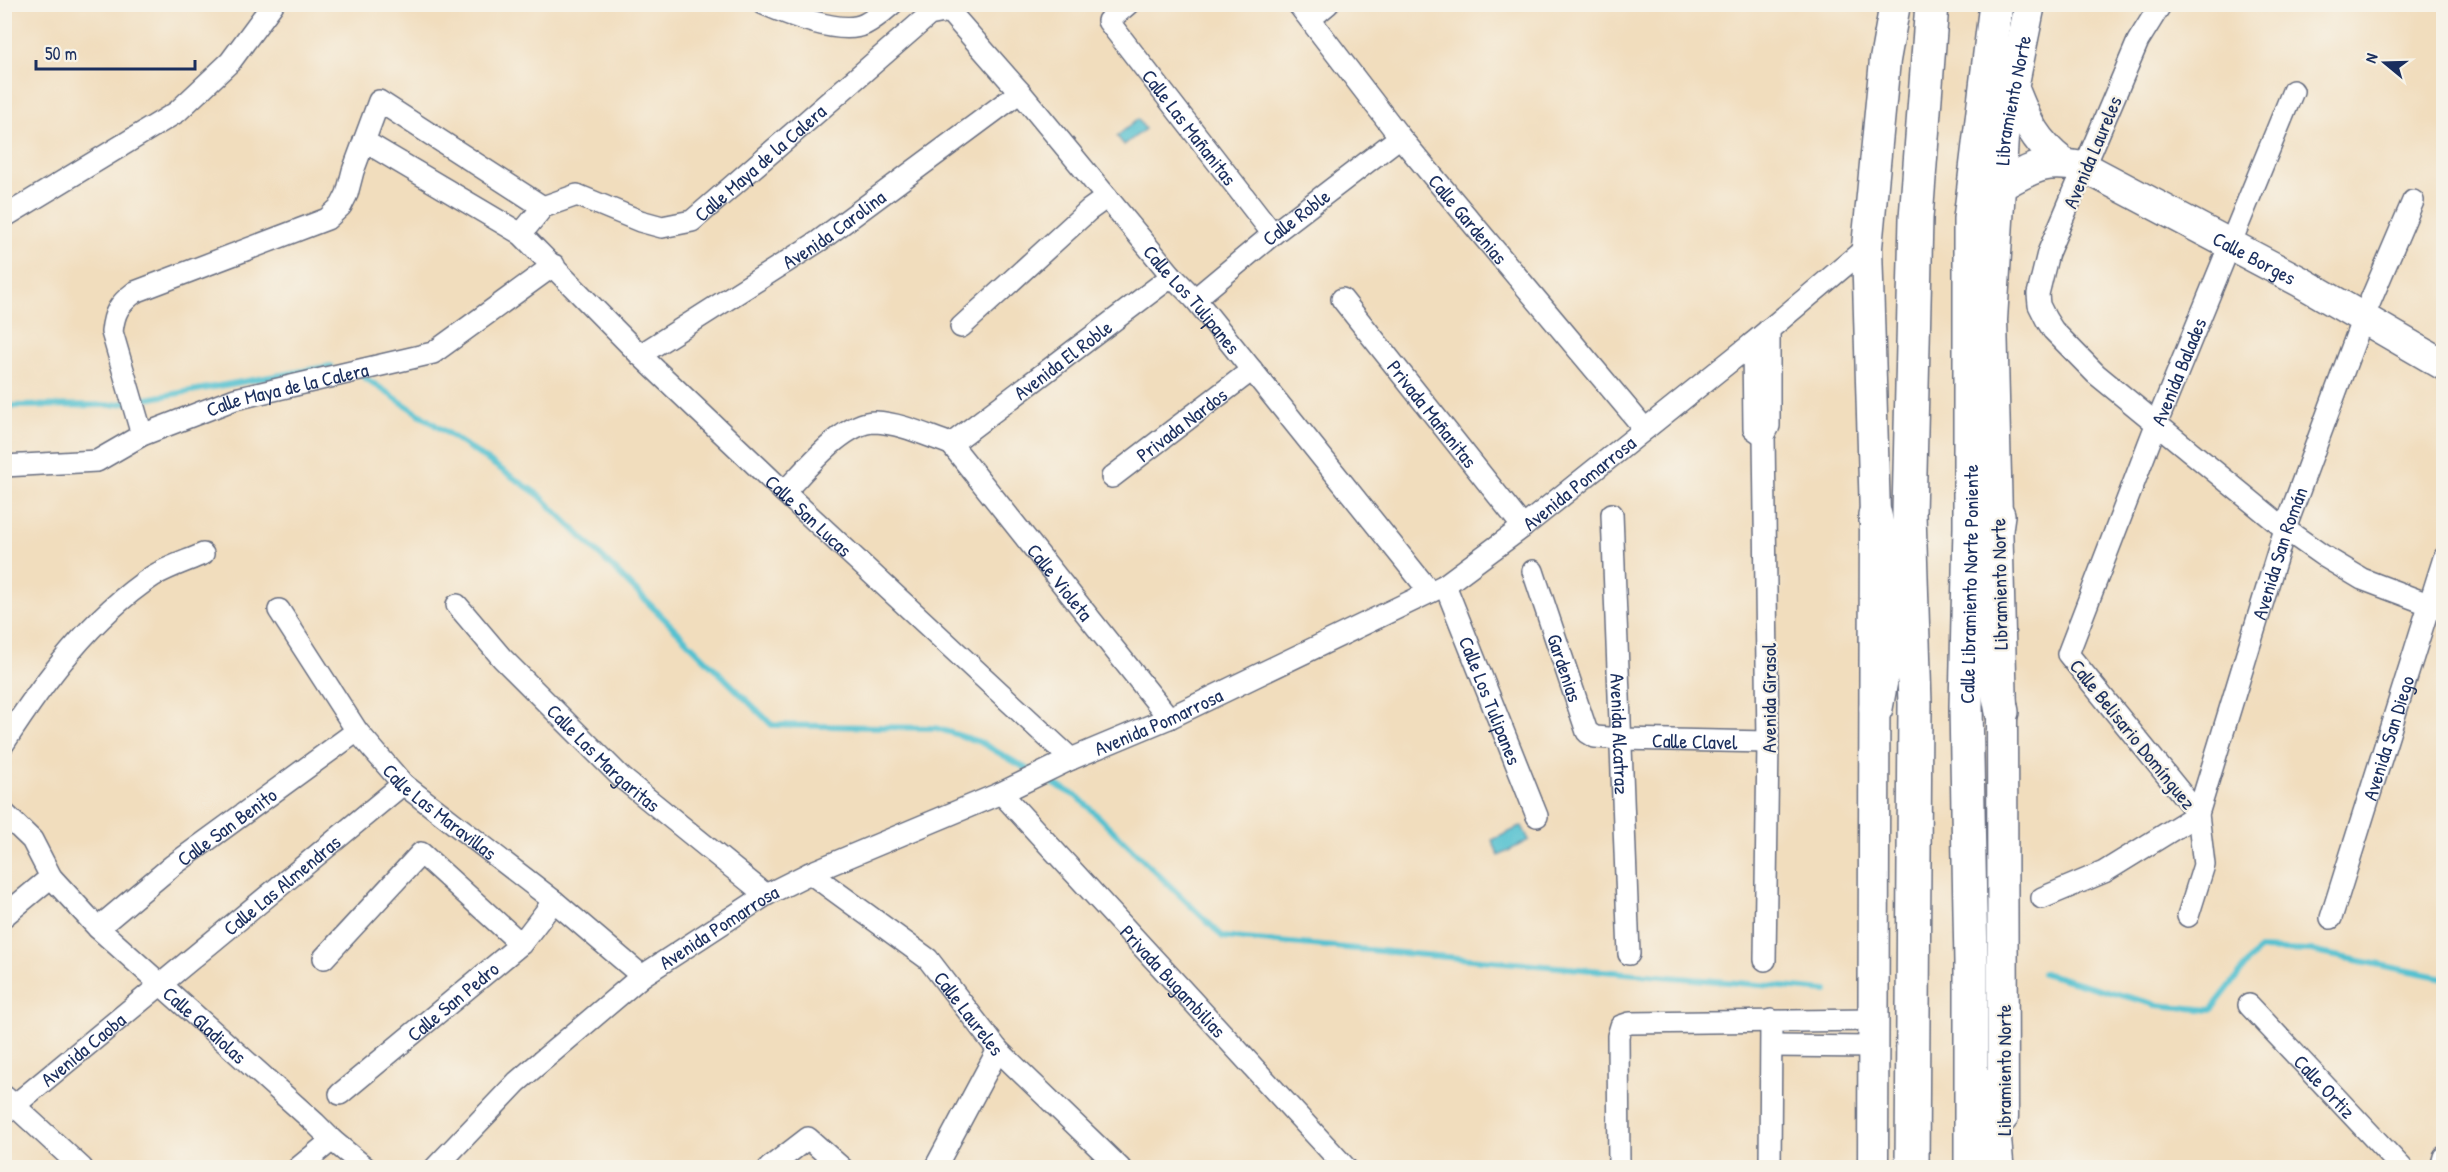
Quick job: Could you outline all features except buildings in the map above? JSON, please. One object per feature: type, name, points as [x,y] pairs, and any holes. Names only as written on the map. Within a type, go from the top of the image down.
[{"type":"highway","points":[[1912,1167],[1915,704],[1909,514],[1916,218],[1932,4]]},
{"type":"highway","name":"Calle Libramiento Norte Poniente","points":[[1971,1167],[1971,963],[1966,707],[1984,521],[1970,219],[1996,4]]},
{"type":"highway","points":[[1876,708],[1895,610],[1909,514]]},
{"type":"highway","points":[[1875,515],[1915,704]]},
{"type":"highway","points":[[1984,521],[1984,616],[2002,712]]},
{"type":"highway","points":[[1966,707],[1984,616]]},
{"type":"highway","points":[[1971,963],[1986,1032],[1997,1167]]},
{"type":"street","points":[[4,217],[177,112],[230,62],[273,4]]},
{"type":"street","points":[[764,4],[826,25],[845,27],[863,25],[892,4]]},
{"type":"street","name":"Calle Las Mañanitas","points":[[1128,4],[1108,21],[1273,234]]},
{"type":"street","points":[[1304,12],[1328,4]]},
{"type":"street","points":[[1873,1167],[1875,515],[1867,246],[1885,60],[1894,4]]},
{"type":"street","name":"Libramiento Norte","points":[[2002,1167],[2002,712],[1984,521],[1992,320],[2003,137],[2030,4]]},
{"type":"street","name":"Avenida Laureles","points":[[2156,425],[2096,374],[2053,330],[2039,305],[2040,279],[2074,165],[2138,41],[2161,4]]},
{"type":"street","name":"Calle Los Tulipanes","points":[[949,11],[1438,588],[1537,816]]},
{"type":"street","name":"Calle Maya de la Calera","points":[[543,207],[577,195],[640,221],[662,227],[692,221],[929,15],[949,11]]},
{"type":"street","name":"Calle Gardenias","points":[[1304,12],[1400,137],[1644,428]]},
{"type":"street","name":"Calle Borges","points":[[2013,87],[2029,128],[2043,147],[2074,165],[2230,243],[2444,365]]},
{"type":"street","name":"Avenida Balades","points":[[2068,654],[2156,425],[2293,91]]},
{"type":"street","name":"Avenida Carolina","points":[[640,355],[819,241],[1020,92]]},
{"type":"street","points":[[142,435],[112,332],[114,317],[120,303],[135,292],[327,219],[341,206],[347,194],[379,101],[543,207],[521,234]]},
{"type":"street","name":"Calle Roble","points":[[1195,299],[1273,234],[1400,137]]},
{"type":"street","name":"Calle San Lucas","points":[[364,141],[521,234],[640,355],[1071,759]]},
{"type":"street","points":[[2000,186],[2027,170],[2044,164],[2074,165]]},
{"type":"street","points":[[961,327],[1089,210],[1107,197]]},
{"type":"street","name":"Avenida San Román","points":[[2188,916],[2204,865],[2198,814],[2285,529],[2363,318],[2414,201]]},
{"type":"street","name":"Avenida Pomarrosa","points":[[435,1167],[516,1082],[642,976],[766,895],[810,873],[1006,791],[1071,759],[1169,718],[1438,588],[1522,527],[1753,343],[1867,246]]},
{"type":"street","name":"Calle Maya de la Calera","points":[[4,466],[97,461],[142,435],[235,399],[433,353],[554,265]]},
{"type":"street","name":"Avenida El Roble","points":[[951,444],[1172,276]]},
{"type":"street","name":"Privada Mañanitas","points":[[1342,299],[1522,527]]},
{"type":"street","name":"Avenida Girasol","points":[[1765,960],[1768,742],[1764,436],[1770,426],[1769,329]]},
{"type":"street","name":"Avenida Girasol","points":[[1753,343],[1754,429],[1764,436]]},
{"type":"street","name":"Privada Nardos","points":[[1112,477],[1251,370]]},
{"type":"street","points":[[784,492],[836,441],[852,429],[872,422],[892,424],[951,444]]},
{"type":"street","points":[[2156,425],[2285,529],[2322,555],[2362,579],[2436,608]]},
{"type":"street","name":"Calle Violeta","points":[[951,444],[1169,718]]},
{"type":"street","name":"Avenida Alcatraz","points":[[1612,514],[1629,954]]},
{"type":"street","points":[[4,743],[24,712],[105,613],[155,575],[203,554]]},
{"type":"street","name":"Avenida San Diego","points":[[2331,918],[2436,608],[2444,558]]},
{"type":"street","name":"Gardenias","points":[[1533,571],[1587,732],[1595,737],[1621,739]]},
{"type":"street","name":"Calle Las Margaritas","points":[[457,604],[502,658],[622,778],[766,895]]},
{"type":"street","name":"Calle Las Maravillas","points":[[279,610],[357,731],[403,784],[555,901],[642,976]]},
{"type":"street","name":"Calle Belisario Domínguez","points":[[2068,654],[2198,814]]},
{"type":"street","name":"Calle San Benito","points":[[98,928],[172,866],[357,731]]},
{"type":"street","name":"Calle Clavel","points":[[1621,739],[1768,742]]},
{"type":"street","name":"Calle Las Almendras","points":[[160,984],[403,784]]},
{"type":"street","name":"Privada Bugambilias","points":[[1006,791],[1346,1167]]},
{"type":"street","name":"Calle Gladiolas","points":[[4,813],[32,840],[51,877],[98,928],[332,1140],[366,1167]]},
{"type":"street","points":[[2042,898],[2104,872],[2198,814]]},
{"type":"street","points":[[324,958],[421,852],[521,944]]},
{"type":"street","name":"Calle Laureles","points":[[810,873],[928,959],[998,1050],[1120,1167]]},
{"type":"street","points":[[4,916],[51,877]]},
{"type":"street","name":"Calle San Pedro","points":[[340,1094],[521,944],[555,901]]},
{"type":"street","name":"Avenida Caoba","points":[[8,1105],[160,984]]},
{"type":"street","name":"Calle Ortiz","points":[[2249,1005],[2402,1167]]},
{"type":"street","points":[[1770,1167],[1771,1020]]},
{"type":"street","points":[[1619,1167],[1618,1036],[1621,1026],[1630,1023],[1834,1020],[1873,1033]]},
{"type":"street","points":[[1833,1047],[1834,1020]]},
{"type":"street","points":[[1772,1046],[1833,1047],[1873,1033]]},
{"type":"street","points":[[935,1167],[998,1050]]},
{"type":"street","points":[[8,1105],[82,1167]]},
{"type":"street","points":[[769,1167],[808,1138],[842,1167]]},
{"type":"street","points":[[298,1167],[332,1140]]},
{"type":"street","points":[[2441,1167],[2444,1157]]},
{"type":"water","points":[[1138,119],[1145,129],[1124,145],[1117,136]]},
{"type":"water","points":[[1522,826],[1529,840],[1499,856],[1492,840]]},
{"type":"waterway","points":[[4,406],[112,405],[331,366]]},
{"type":"waterway","points":[[361,375],[539,495],[772,725],[936,728],[980,742],[1034,773]]},
{"type":"waterway","points":[[1043,778],[1078,797],[1223,937],[1827,991]]},
{"type":"waterway","points":[[2043,973],[2157,1005],[2211,1010],[2259,949],[2311,951],[2444,978]]}]
